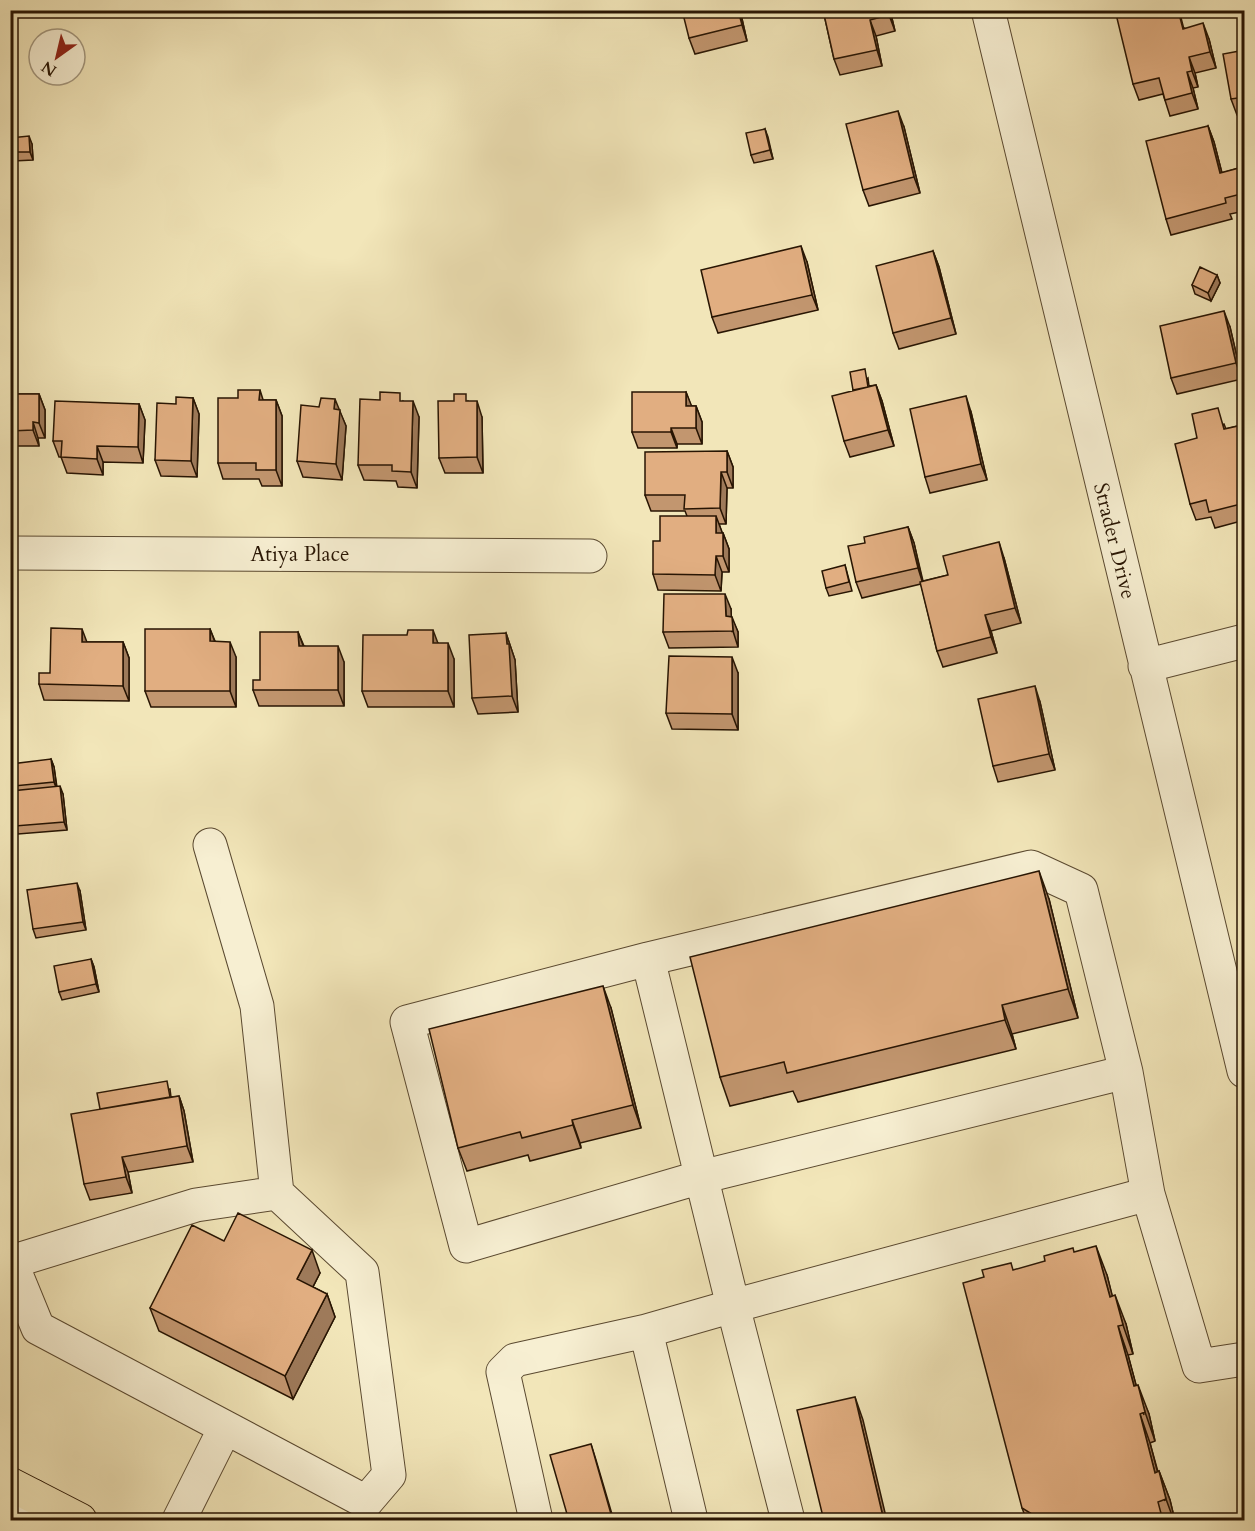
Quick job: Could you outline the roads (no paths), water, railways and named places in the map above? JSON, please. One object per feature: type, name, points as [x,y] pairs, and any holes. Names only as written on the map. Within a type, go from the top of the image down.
[{"type":"main road","points":[[21,1500],[80,1521]]},
{"type":"street","name":"Strader Drive","points":[[988,10],[1245,1071]]},
{"type":"street","name":"Atiya Place","points":[[10,553],[590,556]]},
{"type":"street","points":[[1146,666],[1245,641]]},
{"type":"street","points":[[210,845],[257,1006],[277,1193],[362,1272],[389,1475],[366,1502],[38,1328],[11,1262],[196,1205],[277,1193]]},
{"type":"street","points":[[1126,1072],[701,1177],[466,1246],[406,1022],[648,959],[1031,867],[1082,890],[1126,1072],[1148,1194],[1199,1366],[1245,1359]]},
{"type":"street","points":[[648,959],[788,1521]]},
{"type":"street","points":[[536,1521],[503,1372],[515,1360],[646,1331],[1148,1194]]},
{"type":"street","points":[[646,1331],[691,1521]]},
{"type":"street","points":[[178,1521],[225,1428]]}]
